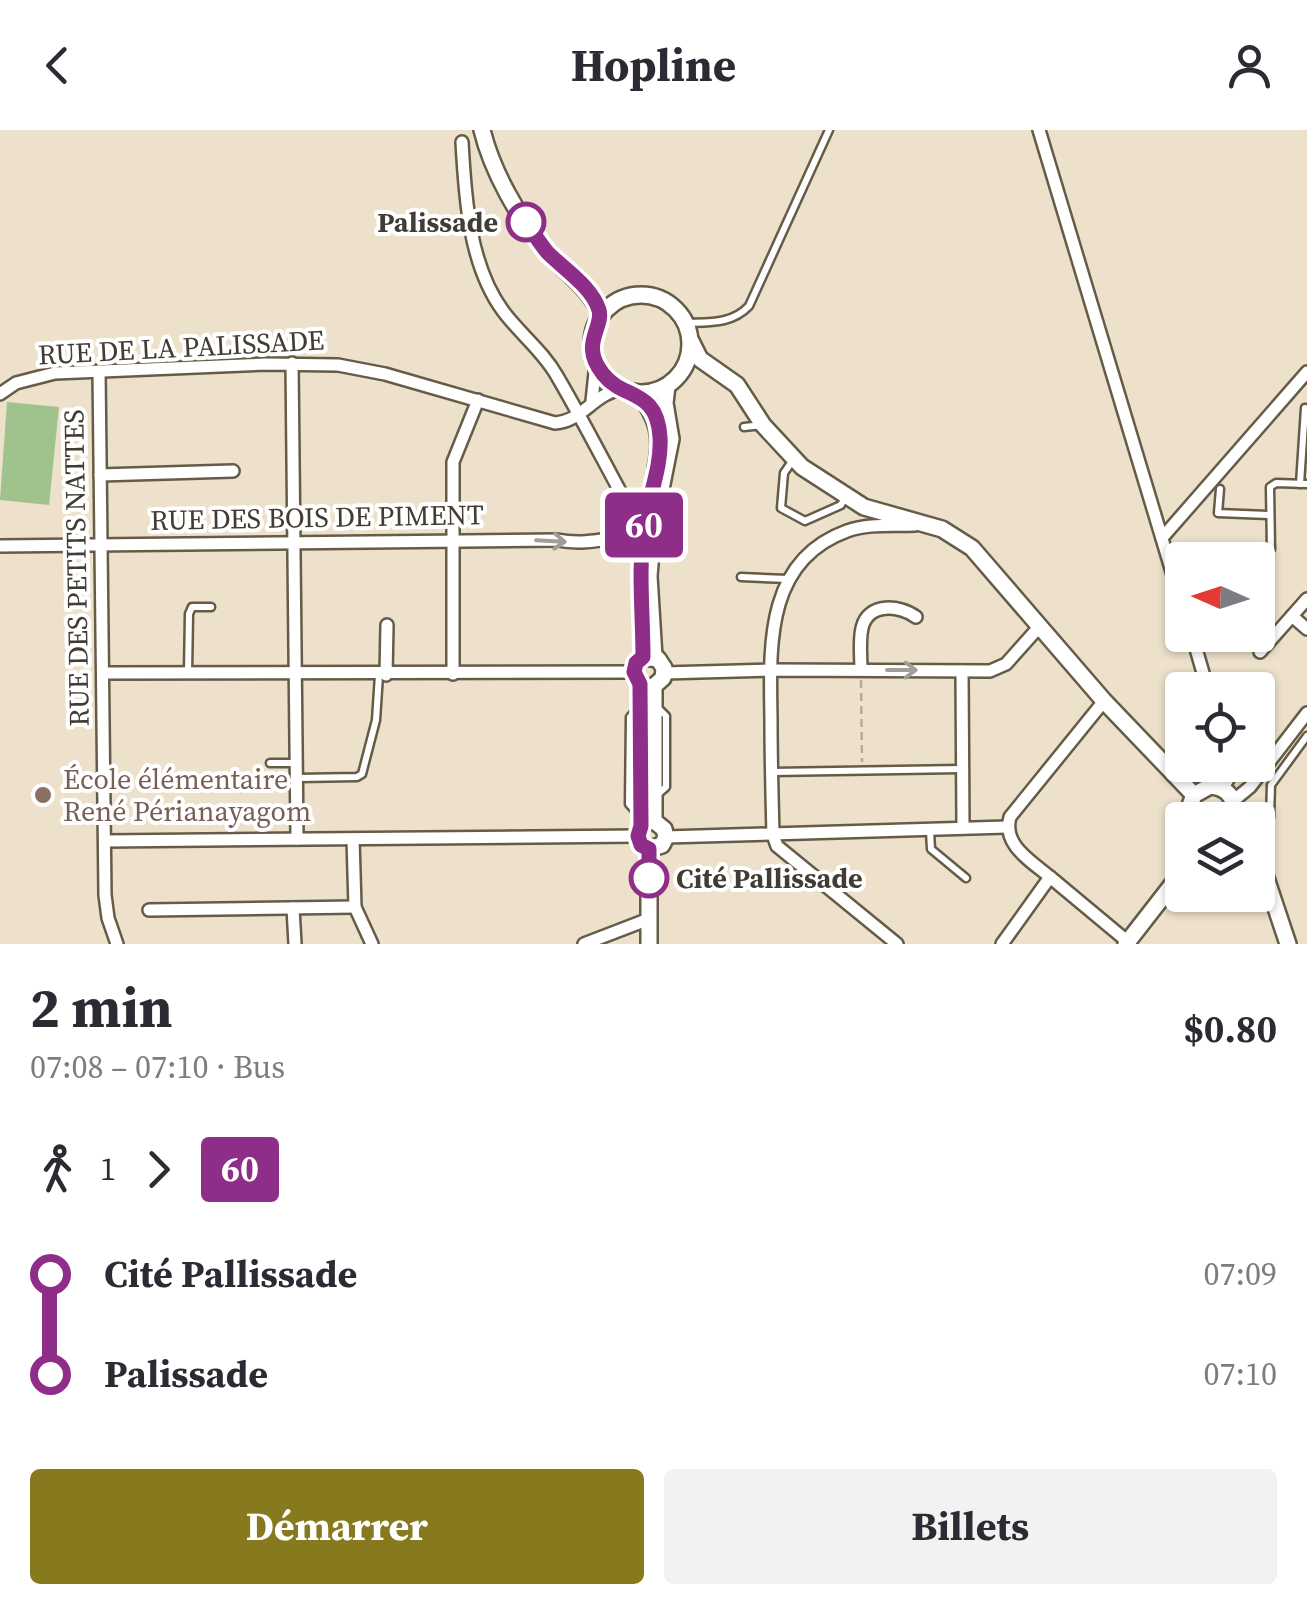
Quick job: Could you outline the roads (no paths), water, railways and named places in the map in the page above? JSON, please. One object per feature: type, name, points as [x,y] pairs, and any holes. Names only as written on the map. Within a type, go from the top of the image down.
[{"type":"main road","points":[[482,130],[511,198],[544,249],[588,292],[601,316]]},
{"type":"main road","points":[[588,292],[618,300]]},
{"type":"main road","points":[[649,944],[645,830],[650,576],[643,535],[660,436],[648,406],[630,391],[610,382],[596,364],[593,334],[601,316],[618,300],[633,295],[649,294],[677,309],[700,359],[737,384],[763,424],[794,458],[845,497],[881,514],[957,536],[972,548],[1104,702],[1194,795]]},
{"type":"main road","points":[[630,391],[667,386],[684,369],[690,340]]},
{"type":"main road","points":[[684,369],[708,365]]},
{"type":"main road","points":[[643,535],[672,439],[665,403],[667,386]]},
{"type":"main road","points":[[645,830],[654,798],[648,680]]},
{"type":"main road","points":[[1192,802],[1194,795],[1210,786],[1224,802]]},
{"type":"main road","points":[[645,830],[662,845],[666,837]]},
{"type":"main road","points":[[1127,943],[1165,894]]},
{"type":"main road","points":[[1275,903],[1288,944]]},
{"type":"street","points":[[1039,130],[1165,548]]},
{"type":"street","points":[[462,142],[464,193],[490,290],[543,356],[643,535]]},
{"type":"street","points":[[292,363],[297,839]]},
{"type":"street","name":"RUE DE LA PALISSADE","points":[[0,394],[33,377],[99,370],[292,363],[354,368],[555,423],[578,417]]},
{"type":"street","points":[[592,401],[596,364]]},
{"type":"street","name":"RUE DES PETITS NATTES","points":[[99,370],[104,840],[108,918],[117,944]]},
{"type":"street","points":[[1162,538],[1307,372]]},
{"type":"street","points":[[578,417],[601,395],[630,391]]},
{"type":"street","points":[[453,674],[453,462],[478,400]]},
{"type":"street","points":[[100,475],[234,471]]},
{"type":"street","points":[[897,944],[783,854],[772,835],[773,620],[788,580],[806,557],[846,531],[865,526],[925,526]]},
{"type":"street","name":"RUE DES BOIS DE PIMENT","points":[[0,546],[557,540],[581,544],[643,535]]},
{"type":"street","points":[[1275,635],[1307,599]]},
{"type":"street","points":[[861,670],[862,627],[870,615],[880,608],[894,608],[916,617]]},
{"type":"street","points":[[1292,616],[1307,629]]},
{"type":"street","points":[[383,674],[387,625]]},
{"type":"street","points":[[102,673],[453,674],[648,680],[770,670],[962,670],[999,668],[1039,627]]},
{"type":"street","points":[[962,670],[963,828]]},
{"type":"street","points":[[1104,702],[1018,803],[1007,827],[1015,847],[1127,943]]},
{"type":"street","points":[[1238,802],[1283,758],[1307,714]]},
{"type":"street","points":[[666,837],[1007,827]]},
{"type":"street","points":[[104,840],[353,839],[645,830]]},
{"type":"street","points":[[353,839],[355,907],[372,944]]},
{"type":"street","points":[[1002,944],[1050,876]]},
{"type":"street","points":[[148,910],[355,907]]},
{"type":"street","points":[[293,908],[295,944]]},
{"type":"street","points":[[584,944],[649,919]]},
{"type":"lane","points":[[686,322],[726,321],[740,316],[749,306],[828,130]]},
{"type":"lane","points":[[1272,542],[1270,486],[1304,484],[1305,408]]},
{"type":"lane","points":[[744,427],[763,424]]},
{"type":"lane","points":[[794,458],[784,473],[781,508],[804,521],[841,506],[845,497]]},
{"type":"lane","points":[[1220,489],[1218,513],[1268,515]]},
{"type":"lane","points":[[741,577],[788,580]]},
{"type":"lane","points":[[188,674],[189,614],[192,607],[212,607]]},
{"type":"lane","points":[[296,778],[362,774],[383,674]]},
{"type":"lane","points":[[1270,802],[1271,785],[1283,758],[1307,736]]},
{"type":"lane","points":[[270,764],[296,763]]},
{"type":"lane","points":[[772,772],[963,769]]},
{"type":"lane","points":[[930,830],[931,848],[966,878]]},
{"type":"place","name":"Palissade","points":[[526,222]]},
{"type":"place","name":"École élémentaire René Périanayagom","points":[[43,795]]},
{"type":"place","name":"Cité Pallissade","points":[[649,878]]}]
